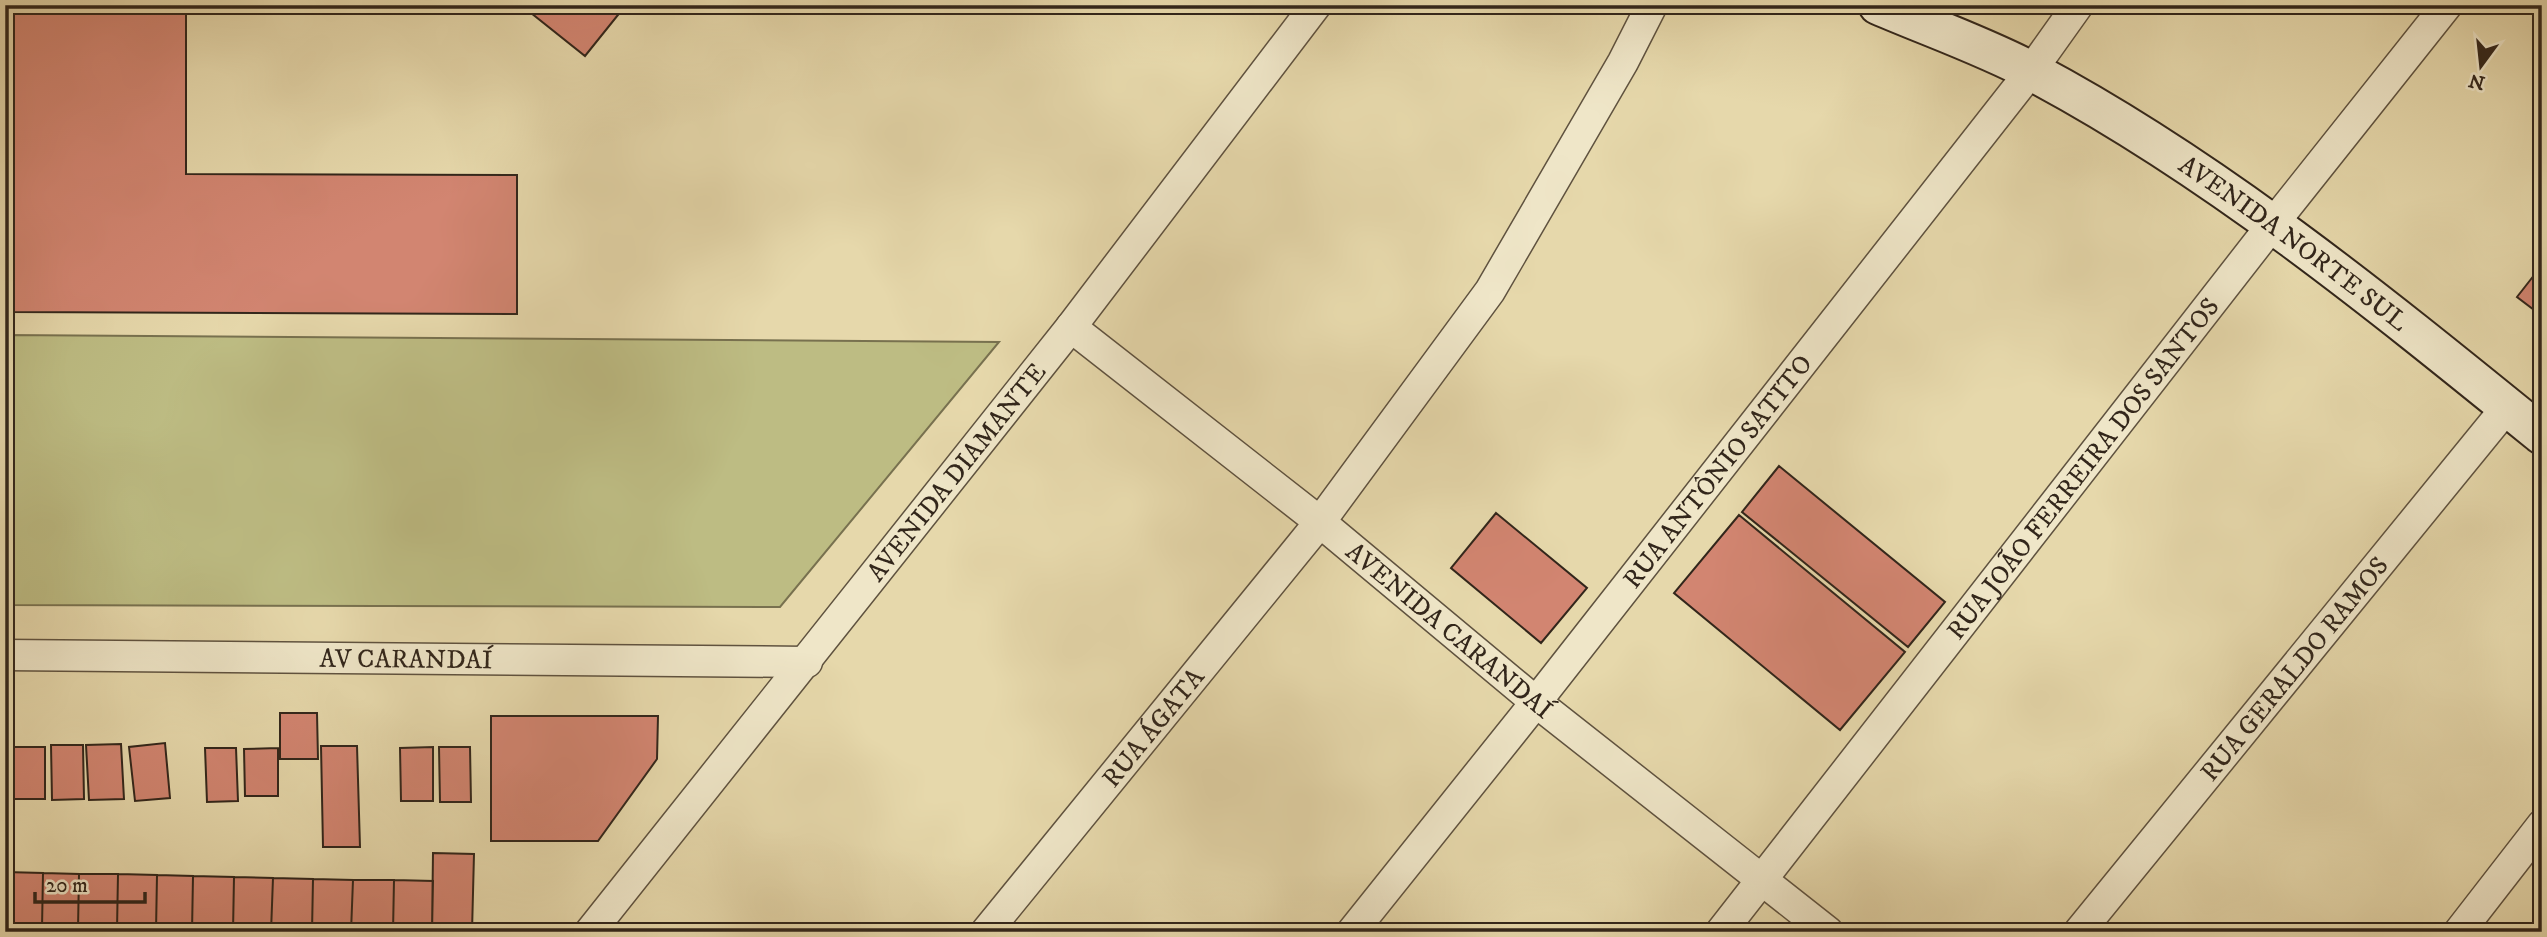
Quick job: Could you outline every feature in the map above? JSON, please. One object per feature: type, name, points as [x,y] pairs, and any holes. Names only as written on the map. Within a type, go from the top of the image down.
[{"type":"street","name":"AVENIDA DIAMANTE","points":[[590,932],[1071,327],[1316,5]]},
{"type":"street","name":"RUA ÁGATA","points":[[986,932],[1320,523],[1490,290],[1623,62],[1651,5]]},
{"type":"street","name":"AVENIDA NORTE SUL","points":[[1878,5],[2031,71],[2129,127],[2272,225],[2542,435]]},
{"type":"street","name":"RUA ANTÔNIO SATITO","points":[[1352,932],[2031,71],[2078,5]]},
{"type":"street","name":"RUA JOÃO FERREIRA DOS SANTOS","points":[[1721,932],[2272,225],[2447,5]]},
{"type":"street","name":"AVENIDA CARANDAÍ","points":[[1071,327],[1320,523],[1536,702],[1828,932]]},
{"type":"street","name":"RUA GERALDO RAMOS","points":[[2079,932],[2507,407]]},
{"type":"street","name":"AV CARANDAÍ","points":[[5,655],[807,662]]},
{"type":"street","points":[[2459,932],[2542,825]]},
{"type":"shaded area","points":[[5,335],[999,342],[780,607],[5,605]]},
{"type":"building","points":[[5,5],[186,5],[186,174],[517,175],[517,314],[5,312]]},
{"type":"building","points":[[521,5],[626,5],[585,56]]},
{"type":"building","points":[[2542,265],[2542,316],[2517,297]]},
{"type":"building","points":[[1779,466],[1945,602],[1908,647],[1742,512]]},
{"type":"building","points":[[1496,513],[1587,588],[1541,643],[1451,568]]},
{"type":"building","points":[[1739,515],[1905,652],[1840,730],[1674,593]]},
{"type":"building","points":[[280,713],[317,713],[318,759],[280,759]]},
{"type":"building","points":[[491,716],[658,716],[657,759],[598,841],[491,841]]},
{"type":"building","points":[[165,743],[170,798],[135,801],[129,747]]},
{"type":"building","points":[[121,744],[124,799],[89,800],[86,745]]},
{"type":"building","points":[[51,745],[83,745],[84,799],[52,800]]},
{"type":"building","points":[[321,746],[357,746],[360,847],[323,847]]},
{"type":"building","points":[[9,747],[45,747],[45,799],[9,799]]},
{"type":"building","points":[[433,747],[433,801],[401,801],[400,748]]},
{"type":"building","points":[[439,747],[470,747],[471,802],[440,802]]},
{"type":"building","points":[[205,748],[236,748],[238,801],[207,802]]},
{"type":"building","points":[[278,748],[278,796],[245,796],[244,749]]},
{"type":"building","points":[[433,853],[474,854],[472,932],[432,932]]},
{"type":"building","points":[[5,872],[43,873],[42,928],[5,928]]},
{"type":"building","points":[[43,873],[79,874],[78,929],[42,928]]},
{"type":"building","points":[[79,874],[118,874],[117,930],[78,929]]},
{"type":"building","points":[[118,874],[157,875],[156,931],[117,930]]},
{"type":"building","points":[[157,875],[193,876],[192,932],[156,931]]},
{"type":"building","points":[[193,876],[234,877],[233,932],[192,932]]},
{"type":"building","points":[[234,877],[273,878],[271,932],[233,932]]},
{"type":"building","points":[[273,878],[313,879],[312,932],[271,932]]},
{"type":"building","points":[[313,879],[353,880],[351,932],[312,932]]},
{"type":"building","points":[[353,880],[394,880],[393,932],[351,932]]},
{"type":"building","points":[[394,880],[433,881],[432,932],[393,932]]}]
